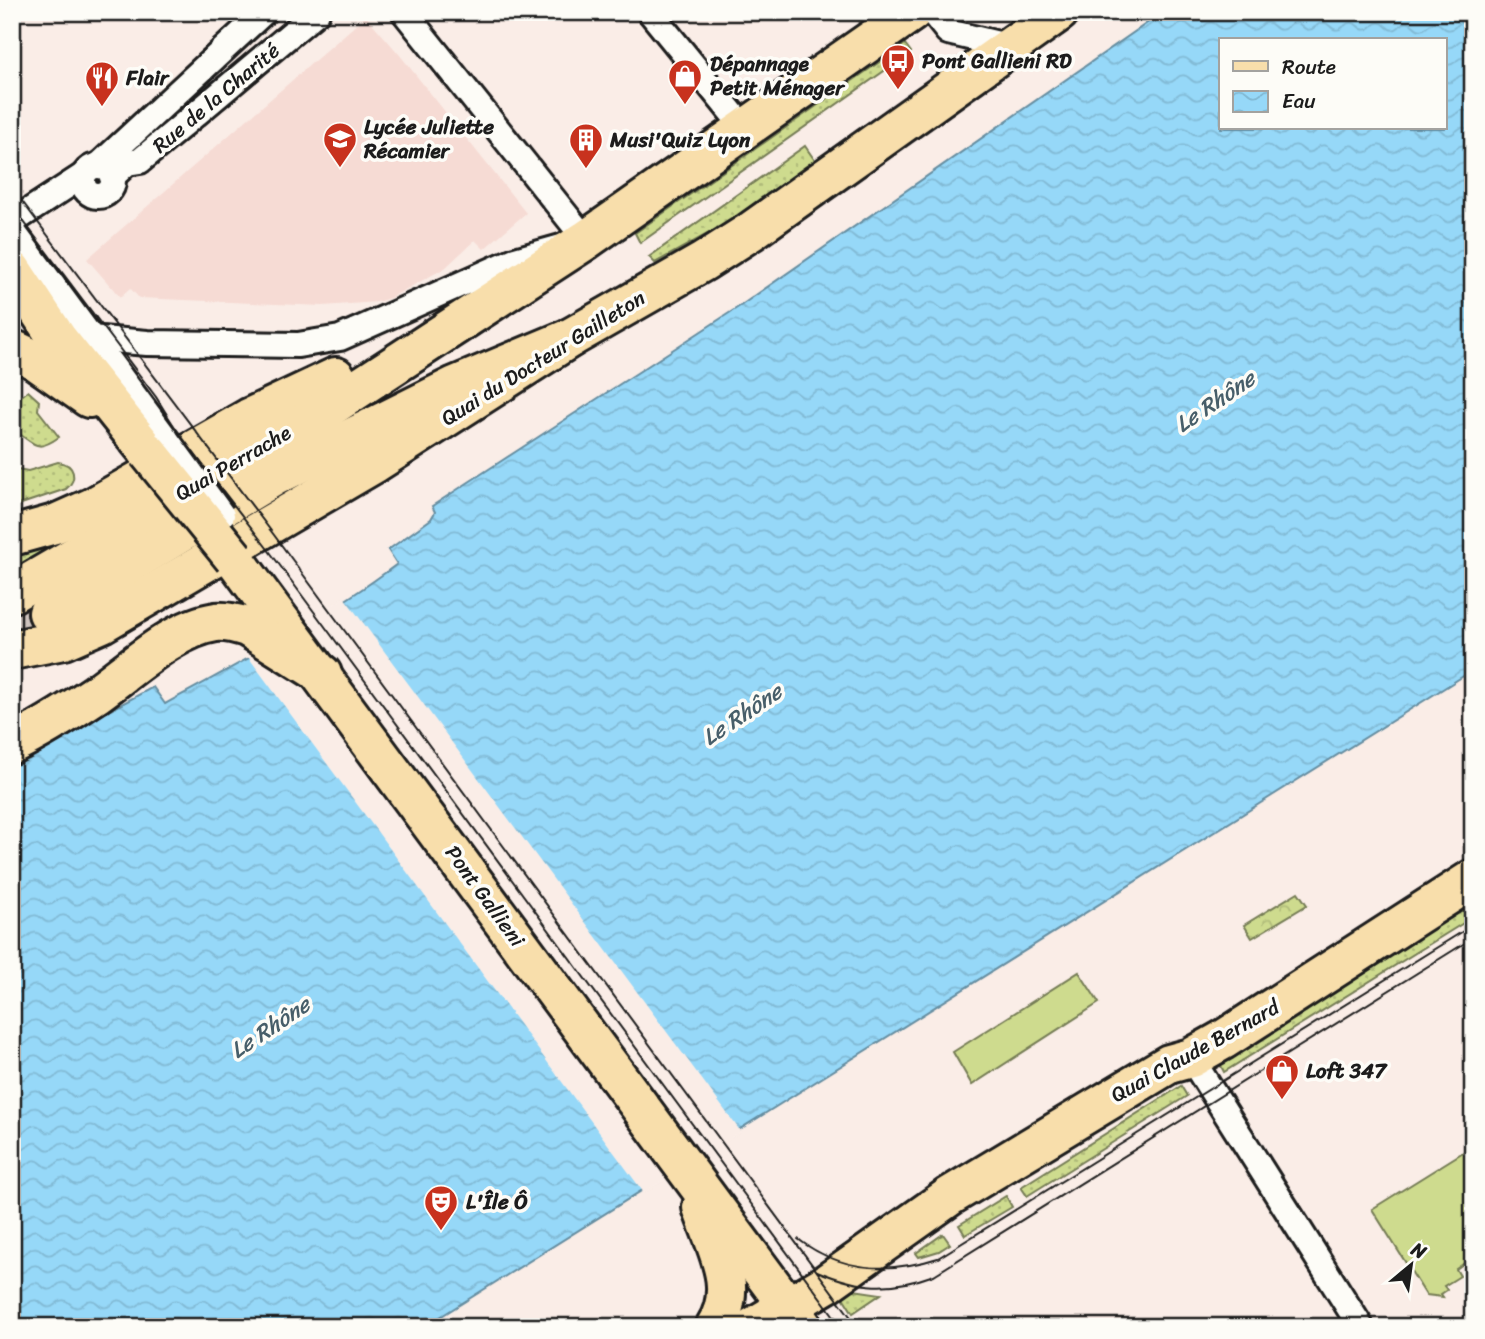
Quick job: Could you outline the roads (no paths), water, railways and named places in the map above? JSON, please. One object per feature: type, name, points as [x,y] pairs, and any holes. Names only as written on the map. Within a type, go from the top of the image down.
[{"type":"main road","points":[[12,536],[55,524],[93,507],[249,418],[389,351],[450,328],[586,240],[912,12]]},
{"type":"main road","name":"Quai du Docteur Gailleton","points":[[18,649],[63,640],[103,623],[374,463],[570,338],[703,262],[750,232],[1034,24]]},
{"type":"main road","points":[[12,270],[73,338],[234,558],[252,613],[185,633],[93,695],[12,744]]},
{"type":"main road","points":[[12,302],[73,338]]},
{"type":"main road","name":"Quai Perrache","points":[[12,593],[330,407],[450,328]]},
{"type":"main road","points":[[48,613],[275,476],[455,386],[570,338]]},
{"type":"main road","points":[[12,349],[35,360],[147,439]]},
{"type":"main road","name":"Pont Gallieni","points":[[252,613],[263,636],[321,674],[692,1175],[736,1249],[791,1320]]},
{"type":"main road","name":"Quai Claude Bernard","points":[[753,1327],[791,1320],[844,1272],[950,1196],[1169,1064],[1191,1058],[1473,879]]},
{"type":"main road","name":"Quai Claude Bernard","points":[[736,1249],[777,1276],[796,1279],[876,1225],[900,1213],[950,1196]]},
{"type":"main road","points":[[715,1327],[727,1304],[724,1270],[736,1249]]},
{"type":"street","name":"Rue de la Charité","points":[[98,173],[264,12]]},
{"type":"street","name":"Rue de la Charité","points":[[12,222],[98,173],[140,161],[317,12]]},
{"type":"street","points":[[12,230],[73,338],[147,343],[298,345],[340,338],[515,260],[586,240],[404,12]]},
{"type":"street","points":[[650,12],[745,129]]},
{"type":"street","points":[[932,12],[948,32],[1034,24]]},
{"type":"street","points":[[1191,1058],[1362,1327]]},
{"type":"water","name":"Le Rhône","points":[[1163,12],[1473,12],[1473,670],[424,1327],[12,1327],[12,763],[153,687],[165,704],[313,621],[397,564],[388,550],[431,519],[435,512],[432,506],[740,306]]},
{"type":"tunnel","points":[[12,634],[48,613]]},
{"type":"tram line","points":[[12,188],[274,535],[858,1327]]},
{"type":"tram line","points":[[12,206],[842,1327]]},
{"type":"tram line","points":[[798,1239],[831,1258],[865,1267],[901,1266],[938,1258],[1473,925]]},
{"type":"tram line","points":[[817,1271],[847,1281],[875,1286],[903,1284],[934,1275],[1473,938]]},
{"type":"place","name":"Pont Gallieni RD","points":[[898,91]]},
{"type":"place","name":"Dépannage Petit Ménager","points":[[685,106]]},
{"type":"place","name":"Flair","points":[[102,108]]},
{"type":"place","name":"Lycée Juliette Récamier","points":[[340,169]]},
{"type":"place","name":"Musi'Quiz Lyon","points":[[586,170]]},
{"type":"place","name":"Loft 347","points":[[1282,1101]]},
{"type":"place","name":"L'Île Ô","points":[[441,1232]]}]
